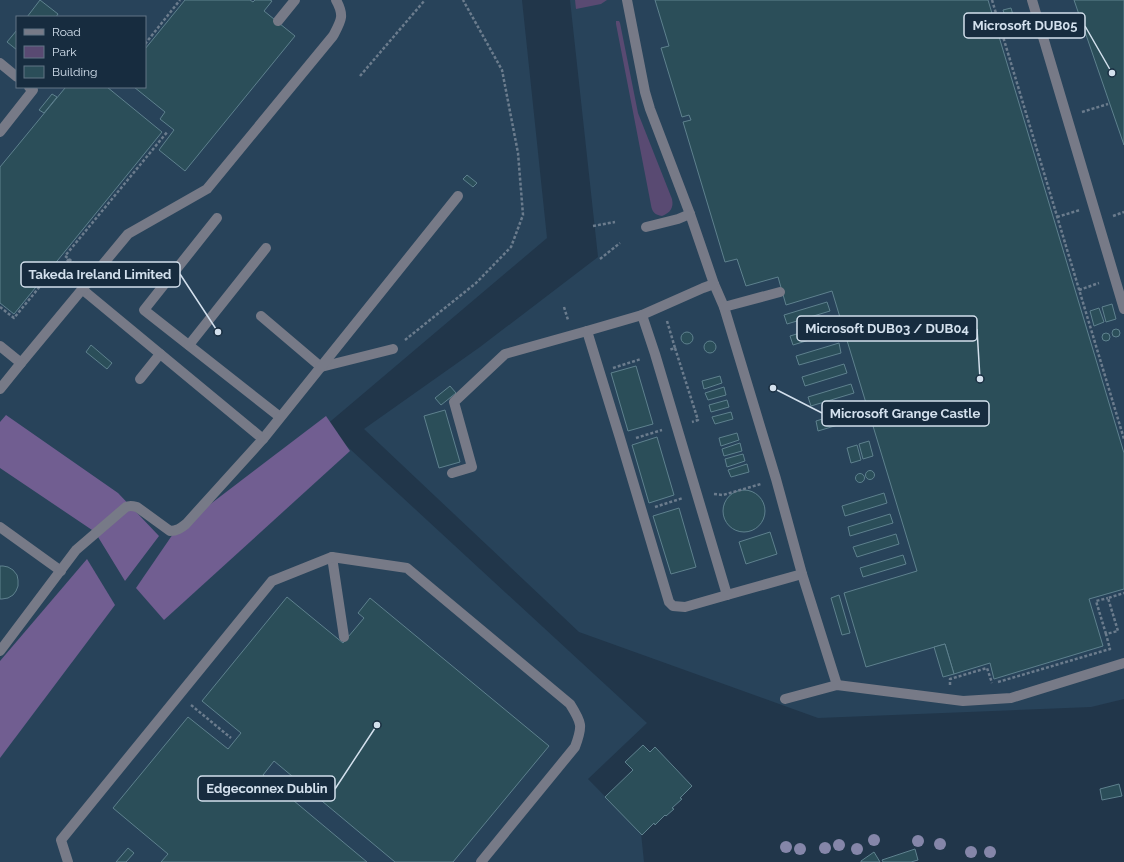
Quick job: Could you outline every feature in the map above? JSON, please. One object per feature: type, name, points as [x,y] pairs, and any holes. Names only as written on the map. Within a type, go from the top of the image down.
[{"type":"lane","points":[[278,21],[295,0]]},
{"type":"lane","points":[[0,389],[128,234],[207,189],[333,36],[341,21],[340,7],[336,0]]},
{"type":"lane","points":[[627,0],[645,92],[650,109],[690,214],[714,284],[724,307],[776,479],[802,574],[837,685]]},
{"type":"lane","points":[[1032,0],[1124,309]]},
{"type":"lane","points":[[0,63],[16,76]]},
{"type":"lane","points":[[0,132],[33,90],[30,88]]},
{"type":"lane","points":[[0,651],[76,550],[129,506],[137,507],[170,531],[176,531],[181,528],[263,439],[458,196]]},
{"type":"lane","points":[[646,227],[678,219],[690,214]]},
{"type":"lane","points":[[217,218],[144,310],[280,417]]},
{"type":"lane","points":[[189,345],[266,248]]},
{"type":"lane","points":[[452,473],[472,467],[454,402],[505,354],[642,315],[714,284]]},
{"type":"lane","points":[[83,290],[263,439]]},
{"type":"lane","points":[[724,307],[780,292]]},
{"type":"lane","points":[[642,315],[727,596]]},
{"type":"lane","points":[[261,316],[321,367]]},
{"type":"lane","points":[[587,331],[669,602],[673,606],[685,607],[802,574]]},
{"type":"lane","points":[[0,346],[21,363]]},
{"type":"lane","points":[[321,367],[393,349]]},
{"type":"lane","points":[[140,379],[160,354]]},
{"type":"lane","points":[[0,527],[61,571]]},
{"type":"lane","points":[[332,557],[344,637]]},
{"type":"lane","points":[[68,862],[61,840],[272,581],[332,557],[407,568],[570,704],[579,717],[580,732],[575,747],[481,862]]},
{"type":"lane","points":[[785,699],[837,685],[963,701],[1011,698],[1124,663]]},
{"type":"path","points":[[146,43],[180,0]]},
{"type":"path","points":[[360,76],[425,0]]},
{"type":"path","points":[[393,349],[476,283],[511,247],[523,215],[518,153],[502,70],[463,0]]},
{"type":"path","points":[[992,0],[1124,439]]},
{"type":"path","points":[[1067,117],[1108,104]]},
{"type":"path","points":[[0,306],[14,318],[51,273],[55,276],[69,259],[65,256],[168,131]]},
{"type":"path","points":[[1057,218],[1093,206]]},
{"type":"path","points":[[593,226],[616,222]]},
{"type":"path","points":[[600,259],[620,243]]},
{"type":"path","points":[[1079,290],[1115,278]]},
{"type":"path","points":[[564,307],[570,325]]},
{"type":"path","points":[[948,699],[950,680],[987,668],[992,683],[1110,649],[1096,601],[1124,593]]},
{"type":"path","points":[[1106,634],[1118,631],[1108,598]]},
{"type":"path","points":[[179,695],[231,738]]},
{"type":"shaded area","points":[[0,0],[522,0],[547,238],[325,426],[647,723],[588,779],[641,833],[644,862],[0,862]]},
{"type":"shaded area","points":[[570,0],[1124,0],[1124,699],[1091,707],[818,718],[579,632],[364,429],[480,347],[598,257]]},
{"type":"shaded area","points":[[6,415],[118,493],[159,536],[125,581],[95,532],[0,468],[0,422]]},
{"type":"shaded area","points":[[326,416],[350,451],[164,620],[136,588],[175,531]]},
{"type":"shaded area","points":[[87,559],[115,605],[0,758],[0,661]]},
{"type":"green space","points":[[575,0],[607,0],[601,4],[576,9]]},
{"type":"green space","points":[[616,21],[619,21],[620,23],[638,113],[672,199],[671,210],[662,216],[654,213],[651,207]]},
{"type":"building","points":[[40,0],[58,14],[57,16],[28,16]]},
{"type":"building","points":[[185,0],[250,0],[253,2],[255,0],[270,0],[272,1],[264,11],[295,36],[185,171],[159,150],[174,130],[160,119],[165,112],[135,88],[146,88],[146,48]]},
{"type":"building","points":[[655,0],[988,0],[1124,453],[1124,589],[1089,599],[1103,646],[994,679],[990,663],[954,674],[945,644],[866,667],[844,593],[917,571],[832,291],[786,305],[778,277],[746,286],[737,259],[725,262],[683,122],[691,120],[689,115],[682,117],[661,48],[669,46]]},
{"type":"building","points":[[1074,0],[1124,0],[1124,145]]},
{"type":"building","points":[[1011,8],[1015,22],[1008,24],[1003,10]]},
{"type":"building","points":[[16,31],[16,49],[7,42]]},
{"type":"building","points":[[65,88],[108,88],[162,132],[14,314],[0,303],[0,167]]},
{"type":"building","points":[[52,94],[57,97],[44,113],[39,110]]},
{"type":"building","points":[[467,175],[477,183],[473,187],[463,179]]},
{"type":"building","points":[[827,302],[830,311],[787,324],[784,315]]},
{"type":"building","points":[[1112,304],[1116,319],[1106,322],[1102,307]]},
{"type":"building","points":[[1099,308],[1104,322],[1094,326],[1090,311]]},
{"type":"building","points":[[833,323],[835,332],[793,345],[790,336]]},
{"type":"building","points":[[1114,329],[1118,329],[1120,333],[1118,337],[1114,337],[1112,335],[1112,331]]},
{"type":"building","points":[[687,332],[691,334],[693,338],[691,342],[687,344],[683,342],[681,338],[683,334]]},
{"type":"building","points":[[1104,333],[1108,333],[1110,337],[1108,341],[1104,341],[1102,339],[1102,335]]},
{"type":"building","points":[[710,341],[714,343],[716,347],[714,351],[710,353],[706,351],[704,347],[706,343]]},
{"type":"building","points":[[839,343],[841,353],[799,365],[796,356]]},
{"type":"building","points":[[91,345],[112,363],[107,369],[86,352]]},
{"type":"building","points":[[844,364],[847,373],[805,386],[802,377]]},
{"type":"building","points":[[636,366],[653,424],[628,431],[611,373]]},
{"type":"building","points":[[720,376],[722,383],[704,389],[702,381]]},
{"type":"building","points":[[851,384],[854,393],[811,406],[808,397]]},
{"type":"building","points":[[450,386],[456,393],[441,405],[435,398]]},
{"type":"building","points":[[724,387],[726,395],[708,400],[705,393]]},
{"type":"building","points":[[727,400],[729,407],[711,412],[709,405]]},
{"type":"building","points":[[858,408],[861,418],[818,431],[816,421]]},
{"type":"building","points":[[445,410],[460,462],[439,468],[424,416]]},
{"type":"building","points":[[731,412],[733,419],[715,424],[712,417]]},
{"type":"building","points":[[737,433],[739,440],[721,446],[719,438]]},
{"type":"building","points":[[657,437],[674,495],[649,503],[632,445]]},
{"type":"building","points":[[869,441],[873,456],[863,459],[859,444]]},
{"type":"building","points":[[740,443],[742,451],[724,456],[722,449]]},
{"type":"building","points":[[857,445],[861,460],[851,463],[847,448]]},
{"type":"building","points":[[743,454],[745,461],[727,467],[725,459]]},
{"type":"building","points":[[747,464],[749,472],[731,477],[728,470]]},
{"type":"building","points":[[868,471],[872,471],[874,475],[872,479],[868,479],[866,477],[866,473]]},
{"type":"building","points":[[858,474],[862,474],[864,478],[862,482],[858,482],[856,480],[856,476]]},
{"type":"building","points":[[740,490],[748,490],[756,493],[762,499],[765,511],[762,523],[756,529],[748,532],[740,532],[732,529],[726,523],[723,515],[723,507],[726,499],[732,493]]},
{"type":"building","points":[[884,493],[887,503],[845,516],[842,506]]},
{"type":"building","points":[[679,508],[696,567],[671,574],[653,516]]},
{"type":"building","points":[[890,514],[893,523],[850,536],[848,527]]},
{"type":"building","points":[[770,532],[777,554],[746,564],[739,542]]},
{"type":"building","points":[[896,534],[899,544],[857,557],[853,547]]},
{"type":"building","points":[[903,555],[906,564],[863,577],[860,568]]},
{"type":"building","points":[[0,566],[8,567],[13,570],[17,575],[18,580],[18,586],[13,595],[2,599],[0,599]]},
{"type":"building","points":[[839,595],[850,633],[842,635],[831,598]]},
{"type":"building","points":[[287,597],[343,643],[364,618],[358,613],[370,598],[549,746],[453,862],[395,862],[274,761],[263,775],[367,862],[161,862],[168,854],[113,808],[188,717],[228,749],[241,733],[202,701]]},
{"type":"building","points":[[945,644],[954,674],[943,677],[934,647]]},
{"type":"building","points":[[643,745],[650,752],[655,747],[692,786],[680,798],[682,799],[672,808],[674,809],[666,816],[665,815],[655,825],[654,823],[642,835],[605,797],[633,770],[625,762]]},
{"type":"building","points":[[1119,784],[1122,796],[1102,800],[1100,789]]},
{"type":"building","points":[[128,848],[134,853],[126,862],[116,862]]},
{"type":"building","points":[[915,849],[918,860],[911,862],[883,862],[882,860]]},
{"type":"building","points":[[874,852],[880,862],[861,862],[861,861]]},
{"type":"place","name":"Microsoft DUB05","points":[[1112,73]]},
{"type":"place","name":"Takeda Ireland Limited","points":[[218,332]]},
{"type":"place","name":"Microsoft DUB03 / DUB04","points":[[980,379]]},
{"type":"place","name":"Microsoft Grange Castle","points":[[773,388]]},
{"type":"place","name":"Edgeconnex Dublin","points":[[377,725]]}]
